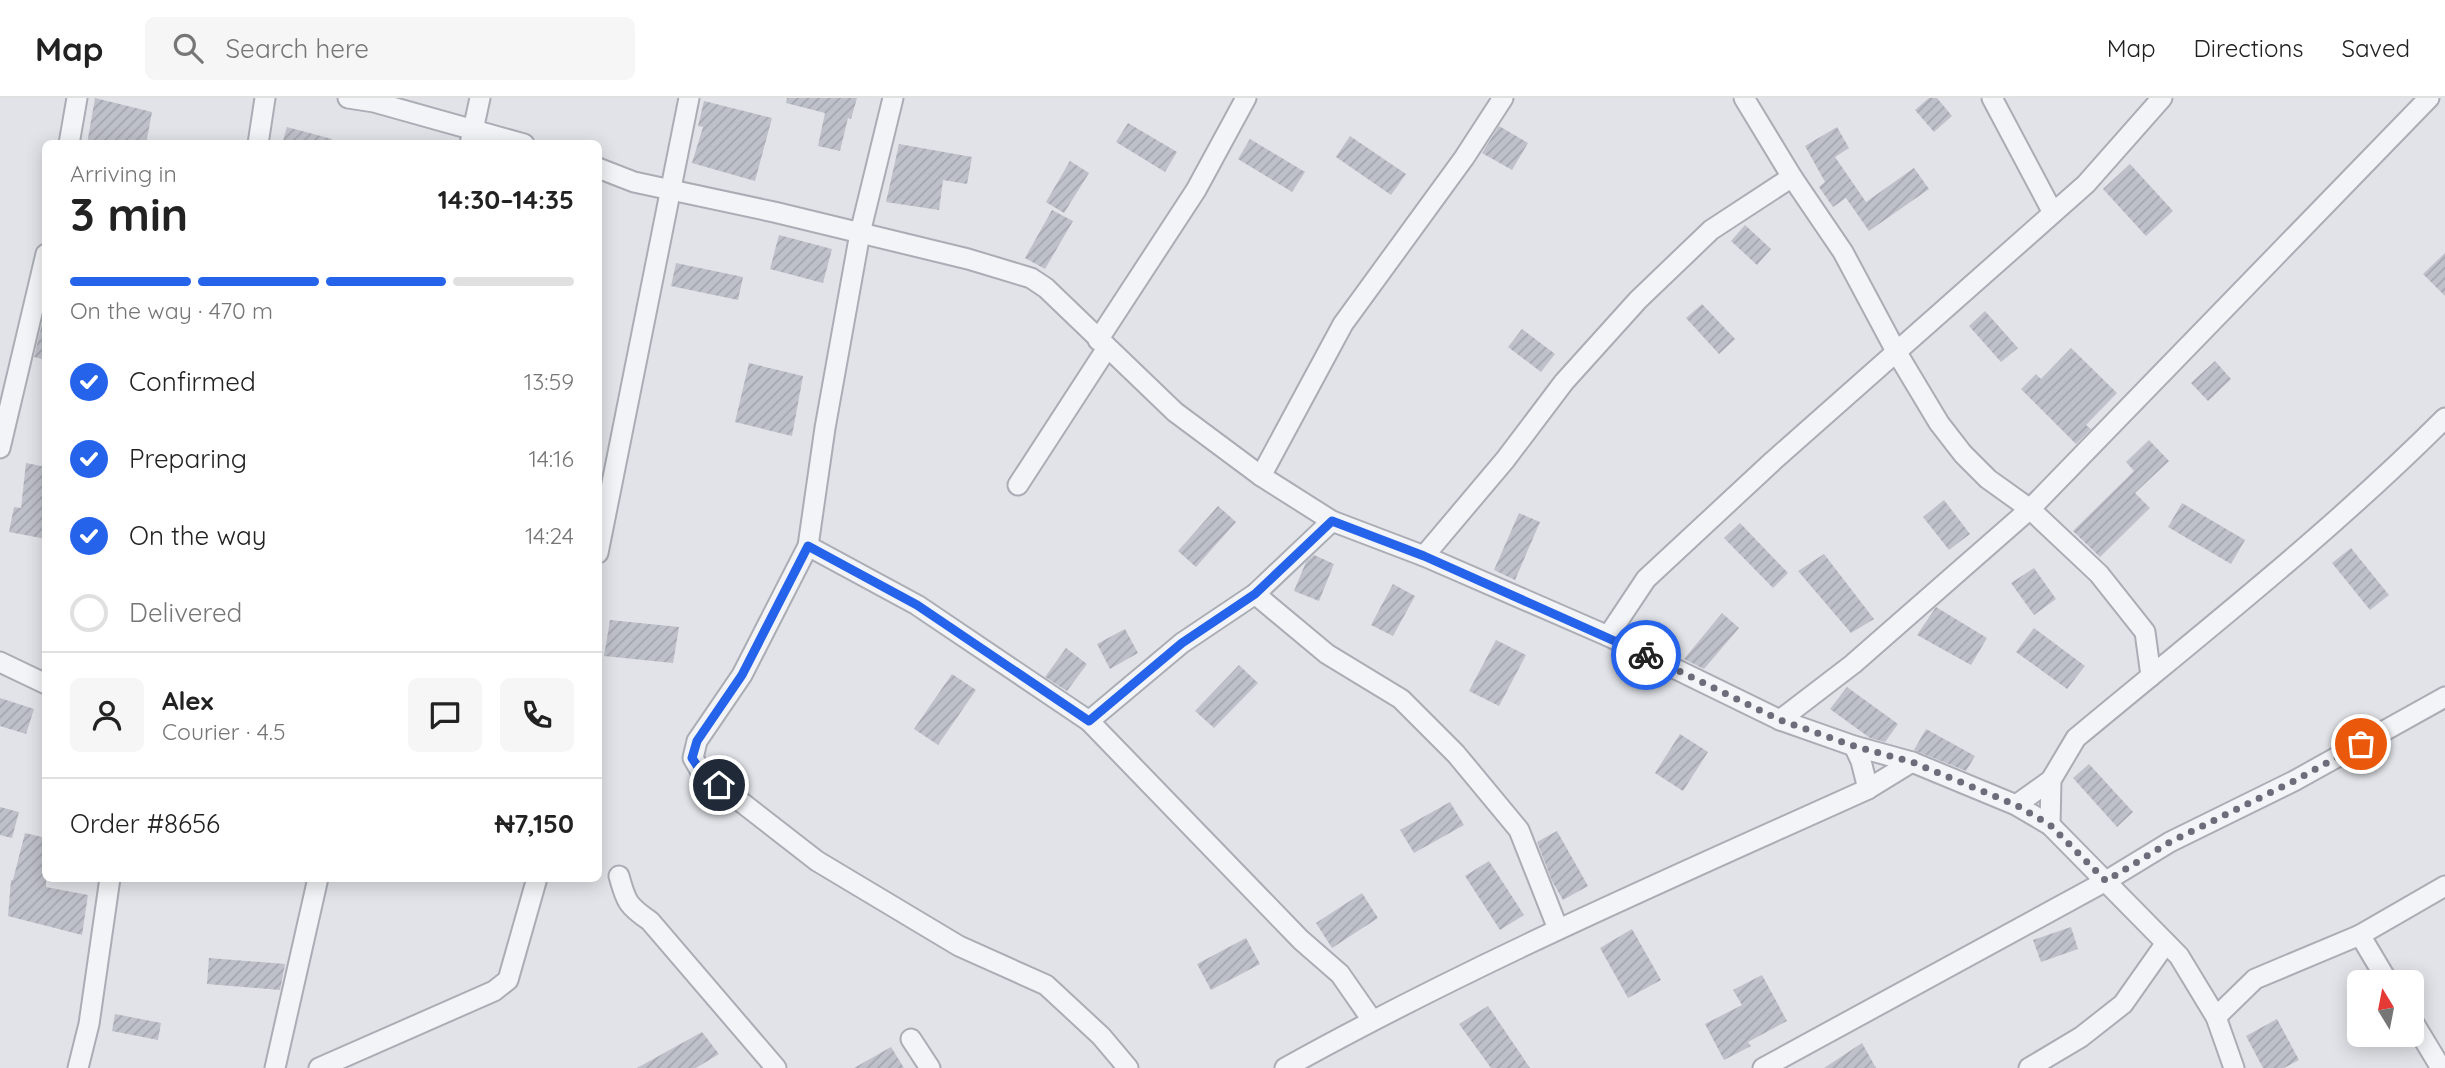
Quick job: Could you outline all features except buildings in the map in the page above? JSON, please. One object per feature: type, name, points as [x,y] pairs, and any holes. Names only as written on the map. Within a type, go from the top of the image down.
[{"type":"street","points":[[70,140],[77,98]]},
{"type":"street","points":[[259,140],[265,98]]},
{"type":"street","points":[[348,98],[374,102],[471,136],[498,140]]},
{"type":"street","points":[[471,136],[480,98]]},
{"type":"street","points":[[602,533],[689,98]]},
{"type":"street","points":[[893,98],[860,233],[825,428],[808,546],[742,675],[697,741],[692,758],[700,770],[817,861],[959,946],[1046,985],[1101,1036],[1128,1068]]},
{"type":"street","points":[[1018,485],[1196,190],[1247,98]]},
{"type":"street","points":[[1261,476],[1343,324],[1464,158],[1503,98]]},
{"type":"street","points":[[1744,98],[1792,177],[1843,252],[1897,353],[1939,423],[1963,454],[1988,479],[2030,509],[2099,574],[2145,632],[2151,676]]},
{"type":"street","points":[[1992,98],[2052,211]]},
{"type":"street","points":[[1608,636],[1646,579],[1773,461],[1897,353],[2052,211],[2086,184],[2162,98]]},
{"type":"street","points":[[1780,720],[1853,664],[2030,509],[2429,98]]},
{"type":"street","points":[[602,170],[634,182],[968,259],[1031,278],[1046,288],[1175,412],[1261,476],[1332,521],[1424,556],[1608,636],[1780,720],[1854,746],[1912,762],[2016,805],[2050,825],[2179,956],[2216,1017],[2234,1068]]},
{"type":"street","points":[[1424,556],[1505,460],[1564,382],[1638,300],[1711,230],[1792,177]]},
{"type":"street","points":[[0,448],[42,271]]},
{"type":"street","points":[[2016,805],[2051,780],[2076,738],[2311,543],[2445,418]]},
{"type":"street","points":[[1089,721],[1182,643],[1255,594],[1332,521]]},
{"type":"street","points":[[808,546],[917,605],[1089,721],[1301,940],[1340,974],[1372,1020]]},
{"type":"street","points":[[1255,594],[1327,654],[1401,699],[1456,754],[1519,830],[1558,929]]},
{"type":"street","points":[[0,662],[42,682]]},
{"type":"street","points":[[1763,1068],[2106,881],[2170,842],[2294,781],[2445,697]]},
{"type":"street","points":[[1854,746],[1868,789]]},
{"type":"street","points":[[1285,1068],[1372,1020],[1558,929],[1868,789],[1912,762]]},
{"type":"street","points":[[2050,825],[2051,780]]},
{"type":"street","points":[[619,876],[624,896],[631,907],[650,921],[776,1068]]},
{"type":"street","points":[[78,1068],[89,1024],[109,882]]},
{"type":"street","points":[[275,1068],[317,882]]},
{"type":"street","points":[[319,1068],[494,991],[508,980],[536,882]]},
{"type":"street","points":[[2216,1017],[2255,979],[2360,935],[2445,886]]},
{"type":"street","points":[[2360,935],[2381,970]]},
{"type":"street","points":[[2029,1068],[2081,1037],[2123,1004],[2166,943]]},
{"type":"street","points":[[911,1039],[930,1068]]},
{"type":"street","points":[[2424,1040],[2441,1068]]},
{"type":"way so far","points":[[1646,655],[1780,720],[1854,746],[1912,762],[2016,805],[2050,825],[2106,881],[2170,842],[2294,781],[2361,744]]},
{"type":"route","points":[[719,785],[700,770],[692,758],[697,741],[742,675],[808,546],[917,605],[1089,721],[1182,643],[1255,594],[1332,521],[1424,556],[1646,655]]}]
